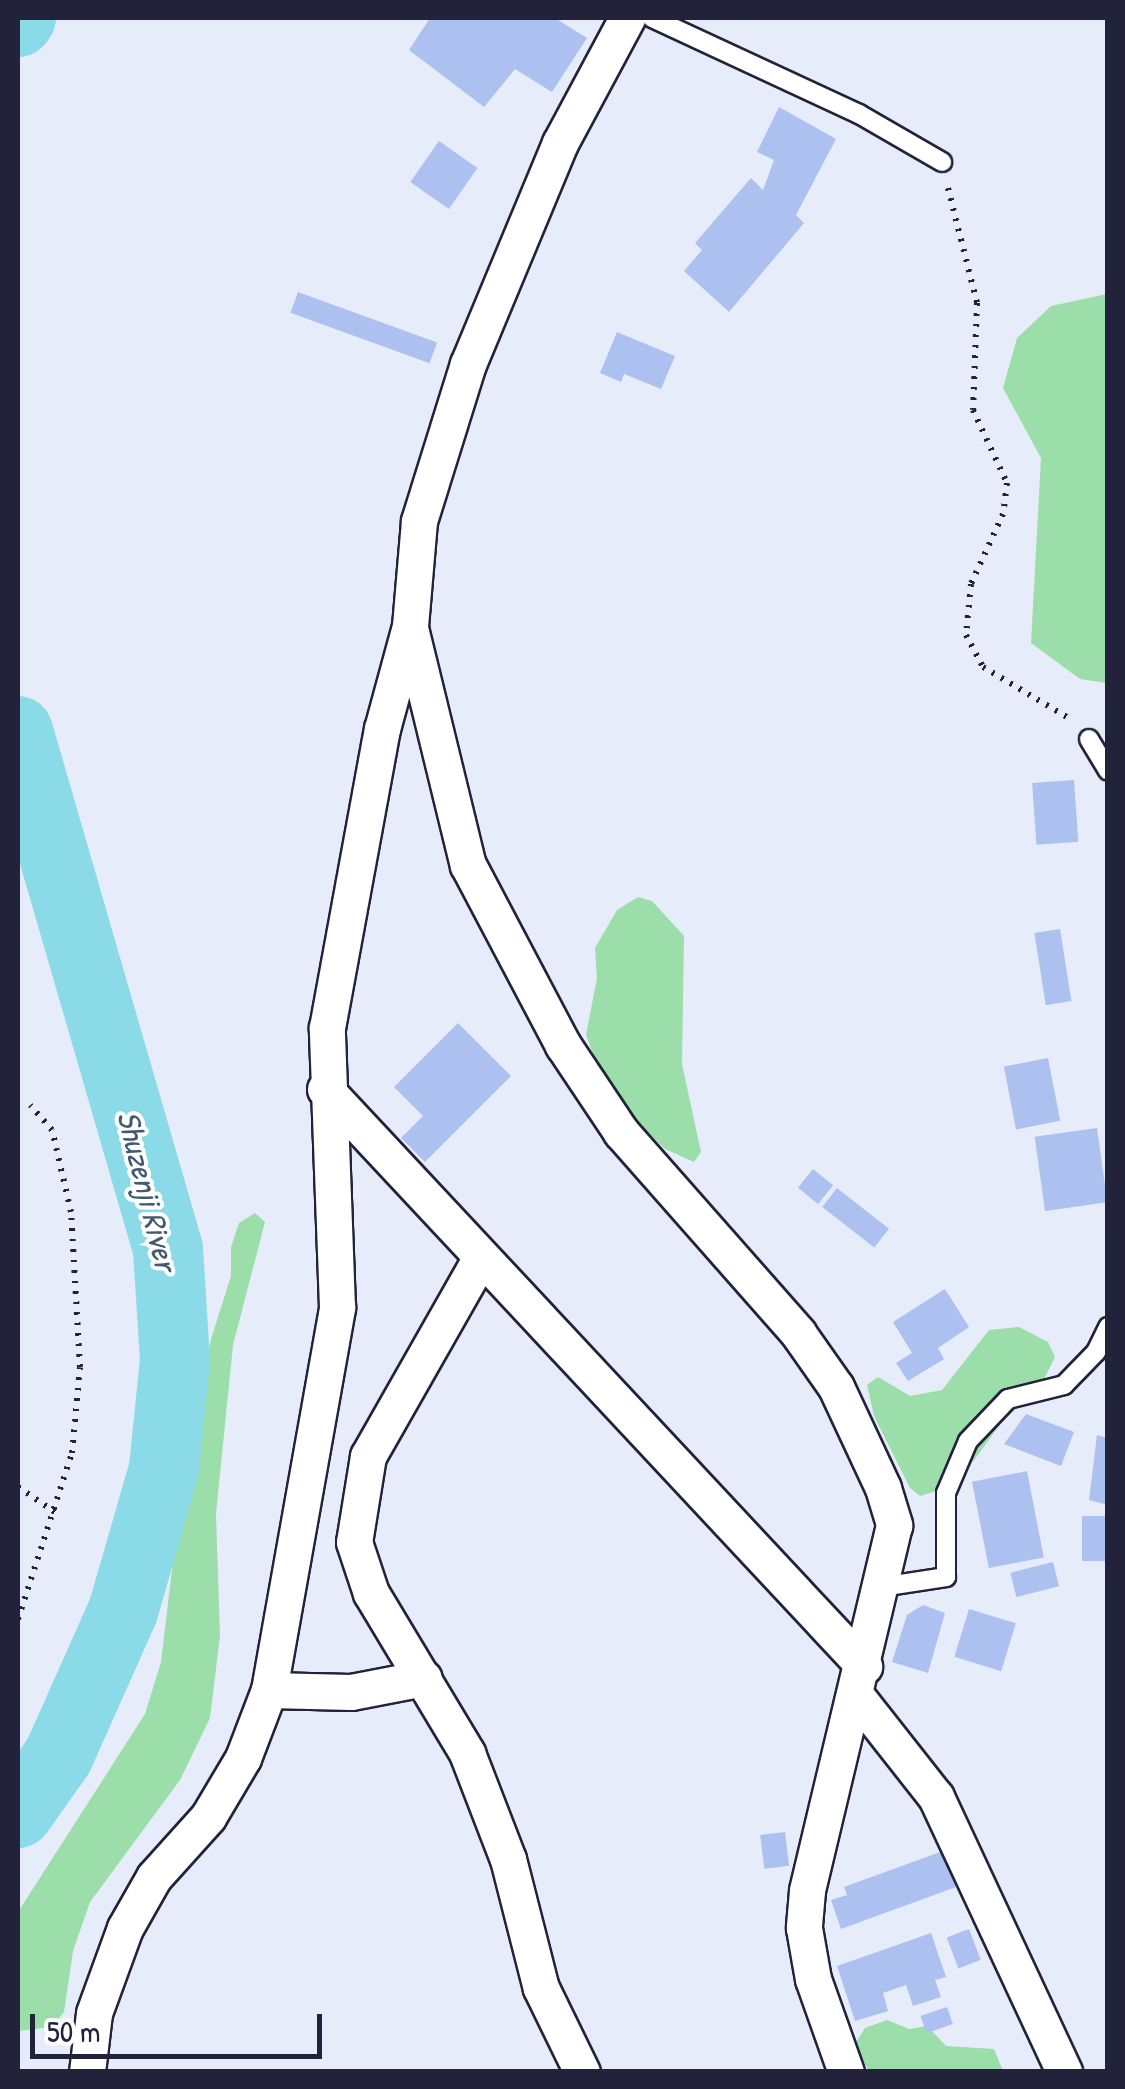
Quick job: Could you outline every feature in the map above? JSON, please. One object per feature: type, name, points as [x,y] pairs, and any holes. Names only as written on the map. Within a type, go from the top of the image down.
[{"type":"street","points":[[87,2072],[94,2013],[125,1928],[154,1877],[208,1818],[243,1758],[269,1690],[337,1307],[336,1176],[325,1089],[342,931],[410,626],[419,521],[468,364],[560,143],[627,18]]},
{"type":"street","points":[[410,626],[468,865],[563,1045],[621,1132],[798,1333],[836,1387],[894,1525],[861,1682],[807,1891],[804,1928],[813,1979],[846,2072]]},
{"type":"street","points":[[325,1089],[861,1682],[936,1796],[1064,2072]]},
{"type":"street","points":[[480,1259],[368,1456],[357,1511],[358,1568],[424,1678],[492,1811],[541,1988],[582,2072]]},
{"type":"street","points":[[269,1690],[352,1692],[424,1678]]},
{"type":"lane","points":[[652,18],[860,114],[942,162]]},
{"type":"lane","points":[[1089,740],[1108,771]]},
{"type":"lane","points":[[881,1588],[946,1578],[946,1493],[968,1441],[1008,1399],[1064,1385],[1096,1352],[1108,1327]]},
{"type":"path","points":[[942,162],[977,303],[974,410],[1007,484],[1002,514],[971,584],[966,635],[983,668],[1074,721],[1089,740]]},
{"type":"path","points":[[18,1619],[72,1454],[80,1283],[52,1130],[30,1105]]},
{"type":"path","points":[[18,1487],[55,1512]]},
{"type":"green space","points":[[1108,294],[1107,683],[1080,679],[1031,643],[1041,458],[1003,388],[1017,338],[1051,306]]},
{"type":"green space","points":[[638,897],[652,901],[684,936],[682,1064],[701,1152],[694,1162],[665,1149],[633,1117],[603,1080],[586,1035],[597,978],[595,948],[617,910]]},
{"type":"green space","points":[[255,1213],[265,1222],[233,1345],[216,1514],[220,1636],[210,1718],[180,1780],[90,1902],[73,1951],[64,2012],[52,2027],[18,2031],[18,1912],[145,1714],[161,1662],[178,1519],[211,1339],[231,1276],[231,1247],[239,1223]]},
{"type":"green space","points":[[1019,1327],[1048,1342],[1055,1357],[1042,1383],[1032,1398],[1012,1408],[956,1485],[920,1496],[910,1488],[874,1416],[867,1385],[878,1377],[910,1396],[942,1390],[989,1330]]},
{"type":"green space","points":[[887,2020],[909,2029],[927,2026],[946,2046],[994,2049],[1003,2071],[869,2071],[854,2045],[865,2028]]},
{"type":"building","points":[[430,18],[555,18],[587,38],[552,92],[515,69],[484,107],[409,50]]},
{"type":"building","points":[[779,107],[836,139],[796,215],[804,223],[729,312],[684,271],[702,250],[695,243],[751,178],[763,190],[774,160],[757,152]]},
{"type":"building","points":[[439,141],[478,168],[449,209],[410,182]]},
{"type":"building","points":[[298,292],[437,343],[430,363],[290,313]]},
{"type":"building","points":[[617,332],[675,356],[661,389],[624,374],[621,382],[600,373]]},
{"type":"building","points":[[1074,780],[1078,842],[1036,845],[1032,783]]},
{"type":"building","points":[[1060,929],[1071,1001],[1046,1005],[1034,933]]},
{"type":"building","points":[[458,1023],[511,1076],[425,1162],[401,1138],[423,1116],[394,1087]]},
{"type":"building","points":[[1048,1058],[1060,1121],[1016,1129],[1004,1067]]},
{"type":"building","points":[[1097,1128],[1107,1202],[1045,1211],[1035,1137]]},
{"type":"building","points":[[813,1169],[833,1185],[818,1204],[798,1188]]},
{"type":"building","points":[[837,1188],[889,1229],[874,1248],[822,1207]]},
{"type":"building","points":[[945,1289],[969,1327],[938,1348],[944,1359],[908,1381],[896,1363],[912,1353],[893,1322]]},
{"type":"building","points":[[1026,1414],[1074,1432],[1061,1466],[1004,1444]]},
{"type":"building","points":[[1097,1435],[1108,1438],[1108,1505],[1089,1500]]},
{"type":"building","points":[[1027,1471],[1044,1557],[989,1568],[972,1482]]},
{"type":"building","points":[[1082,1516],[1108,1516],[1108,1561],[1082,1561]]},
{"type":"building","points":[[1053,1562],[1059,1586],[1016,1597],[1010,1573]]},
{"type":"building","points":[[923,1605],[945,1613],[928,1673],[892,1662],[907,1615]]},
{"type":"building","points":[[969,1609],[1016,1623],[1001,1671],[954,1657]]},
{"type":"building","points":[[785,1832],[789,1866],[764,1869],[760,1835]]},
{"type":"building","points":[[943,1851],[956,1887],[841,1929],[831,1900],[847,1895],[844,1887]]},
{"type":"building","points":[[969,1929],[981,1960],[958,1968],[947,1938]]},
{"type":"building","points":[[931,1933],[946,1977],[935,1980],[941,1997],[913,2006],[906,1985],[883,1993],[888,2011],[855,2021],[837,1966]]},
{"type":"building","points":[[947,2007],[953,2024],[926,2033],[921,2016]]},
{"type":"waterway","name":"Shuzenji River","points":[[18,22],[21,18]]},
{"type":"waterway","name":"Shuzenji River","points":[[18,731],[168,1249],[175,1360],[164,1469],[123,1611],[59,1755],[18,1813]]}]
